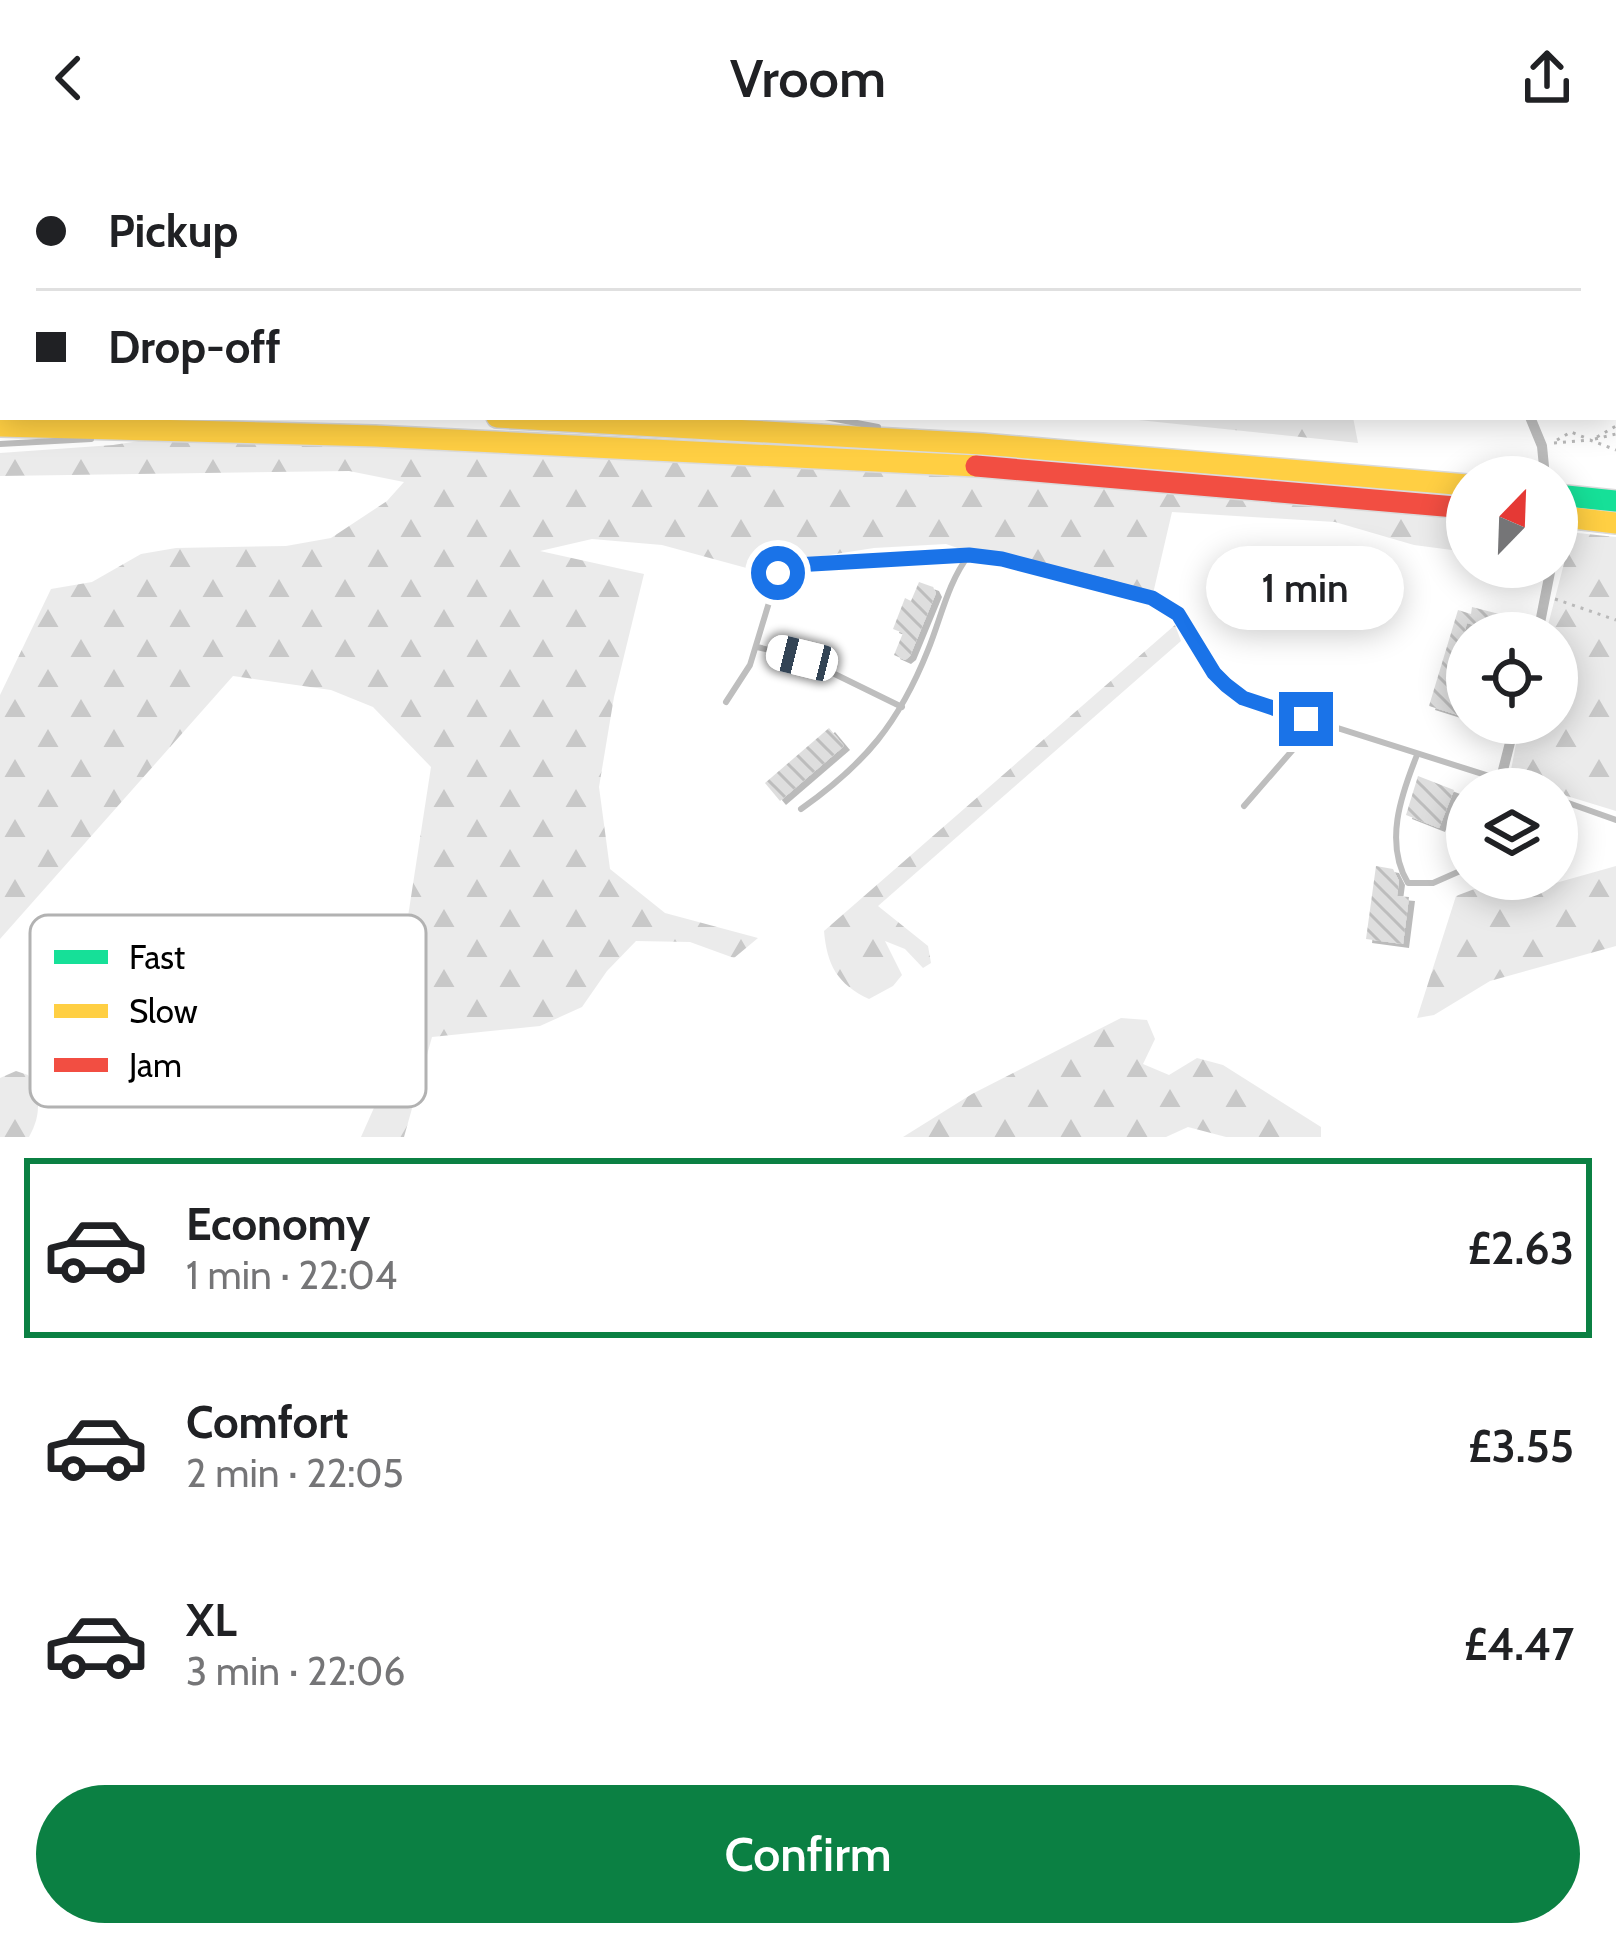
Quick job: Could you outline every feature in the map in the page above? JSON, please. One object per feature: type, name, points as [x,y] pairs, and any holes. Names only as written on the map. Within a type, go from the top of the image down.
[{"type":"highway","points":[[557,420],[934,439],[1446,483]]},
{"type":"highway","points":[[0,426],[166,428],[977,466],[1446,506]]},
{"type":"highway","points":[[1578,504],[1616,501]]},
{"type":"highway","points":[[1578,512],[1616,523]]},
{"type":"street","points":[[1532,420],[1548,444],[1547,456]]},
{"type":"street","points":[[1544,612],[1549,588]]},
{"type":"lane","points":[[840,420],[934,439]]},
{"type":"lane","points":[[0,444],[112,437],[166,428]]},
{"type":"lane","points":[[801,809],[874,746],[903,707],[952,584],[969,555]]},
{"type":"lane","points":[[725,702],[750,665],[778,573],[795,565],[969,555],[1105,584],[1167,604],[1188,627],[1214,673],[1243,698],[1456,768]]},
{"type":"lane","points":[[757,646],[802,658],[903,707]]},
{"type":"lane","points":[[1244,806],[1297,745],[1328,726]]},
{"type":"lane","points":[[1417,755],[1397,815],[1396,855],[1408,883],[1421,885],[1446,876]]},
{"type":"lane","points":[[1578,806],[1616,820]]},
{"type":"path","points":[[1590,440],[1616,426]]},
{"type":"path","points":[[1548,444],[1616,434]]},
{"type":"path","points":[[1590,440],[1616,450]]},
{"type":"path","points":[[1548,596],[1616,620]]},
{"type":"green space","points":[[1139,420],[1354,420],[1358,443]]},
{"type":"green space","points":[[166,437],[977,471],[1446,511],[1446,549],[1335,522],[1172,512],[1152,598],[946,544],[874,548],[790,561],[765,573],[662,545],[592,539],[540,551],[644,574],[614,697],[599,787],[610,869],[665,913],[758,938],[734,958],[690,942],[636,941],[582,1007],[540,1026],[432,1037],[426,1058],[426,915],[408,915],[431,767],[373,707],[331,690],[233,676],[0,939],[0,695],[51,589],[92,582],[141,554],[176,548],[286,546],[331,538],[387,501],[404,482],[349,471],[0,476],[0,453]]},
{"type":"green space","points":[[1578,533],[1616,537],[1616,811],[1578,799],[1578,768],[1511,768],[1516,744],[1578,744],[1578,612],[1551,612],[1558,588],[1578,588]]},
{"type":"green space","points":[[1175,625],[1181,641],[878,906],[928,946],[931,963],[923,968],[905,949],[885,941],[902,975],[893,986],[869,999],[841,980],[831,964],[824,931]]},
{"type":"green space","points":[[1616,866],[1616,946],[1490,981],[1434,1015],[1417,1018],[1455,900],[1578,900],[1578,877]]},
{"type":"green space","points":[[1121,1018],[1147,1020],[1155,1039],[1143,1064],[1169,1075],[1197,1058],[1223,1065],[1321,1127],[1321,1137],[1226,1137],[1188,1127],[1166,1137],[903,1137],[972,1094]]},
{"type":"green space","points":[[16,1071],[30,1079],[30,1107],[38,1107],[29,1137],[0,1137],[0,1078]]},
{"type":"green space","points":[[374,1107],[412,1107],[404,1137],[361,1137]]},
{"type":"building","points":[[919,582],[936,593],[905,660],[894,655],[903,633],[893,629],[905,598],[911,601]]},
{"type":"building","points":[[1446,650],[1446,711],[1429,706]]},
{"type":"building","points":[[829,728],[844,746],[780,801],[765,783]]},
{"type":"building","points":[[1418,776],[1446,787],[1446,810],[1439,828],[1406,815]]},
{"type":"building","points":[[1376,866],[1393,869],[1399,881],[1397,896],[1409,897],[1403,944],[1366,939]]},
{"type":"traffic: fast","points":[[1578,497],[1616,501]]},
{"type":"traffic: slow","points":[[551,420],[982,444],[1446,483]]},
{"type":"traffic: slow","points":[[0,426],[375,436],[976,466]]},
{"type":"traffic: slow","points":[[1578,518],[1616,523]]},
{"type":"traffic: jam","points":[[976,466],[1446,506]]},
{"type":"route","points":[[778,573],[795,565],[969,555],[1105,584],[1167,604],[1226,685],[1243,698],[1306,719]]}]
